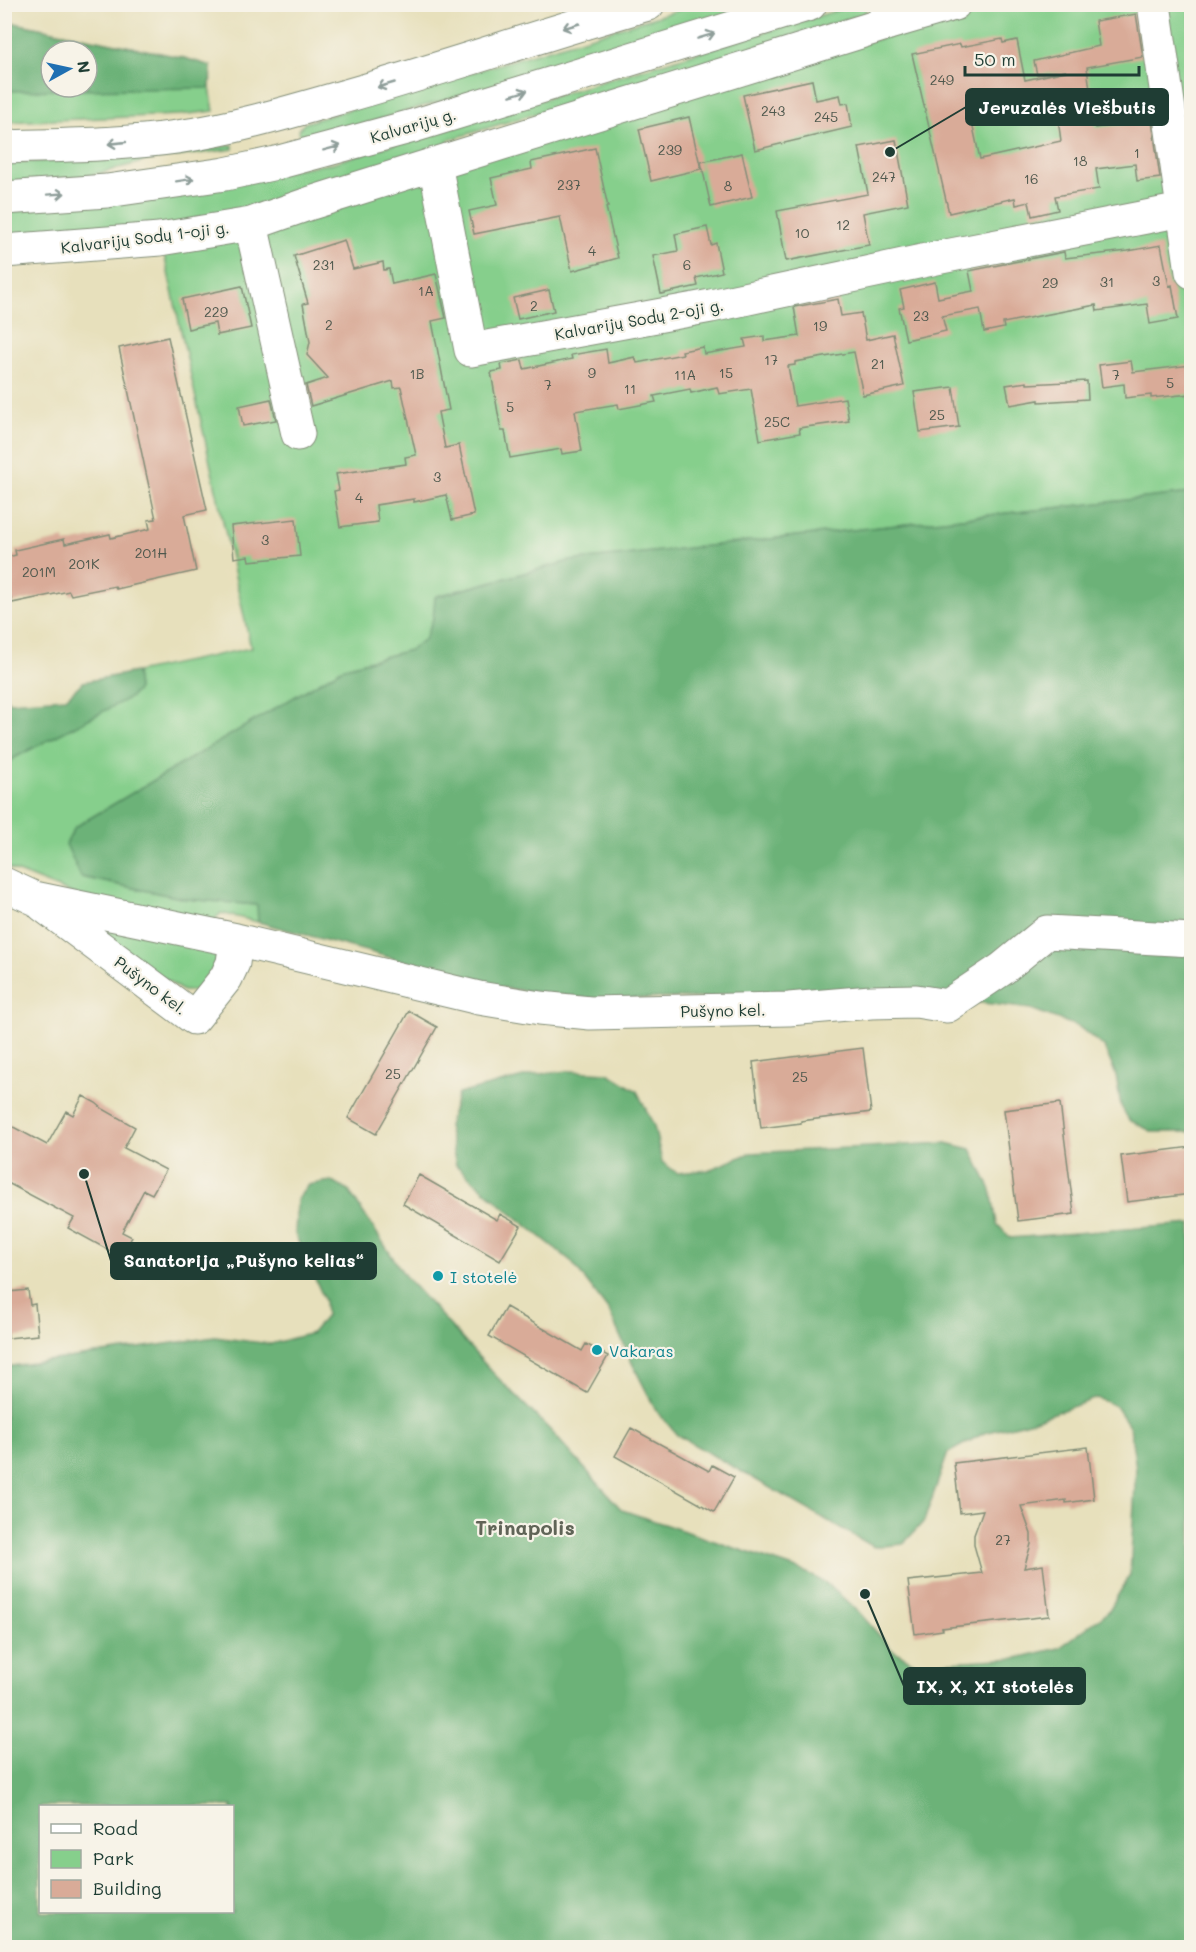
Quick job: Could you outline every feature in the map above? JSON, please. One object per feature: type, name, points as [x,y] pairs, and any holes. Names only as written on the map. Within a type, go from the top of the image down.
[{"type":"street","points":[[4,147],[108,144],[176,137],[232,127],[397,82],[648,4]]},
{"type":"street","name":"Kalvarijų g.","points":[[4,198],[107,190],[179,181],[276,163],[413,126],[810,4]]},
{"type":"street","points":[[251,224],[887,14],[954,4]]},
{"type":"street","points":[[1154,4],[1190,253]]},
{"type":"street","points":[[264,119],[276,163]]},
{"type":"street","name":"Kalvarijų Sodų 2-oji g.","points":[[435,164],[471,350],[711,306],[941,257],[1182,210]]},
{"type":"street","name":"Kalvarijų Sodų 1-oji g.","points":[[4,251],[160,239],[251,224],[298,434]]},
{"type":"street","name":"Pušyno kel.","points":[[4,884],[34,898],[194,1018],[226,978],[233,963],[237,940]]},
{"type":"street","name":"Pušyno kel.","points":[[34,898],[237,940],[479,998],[590,1013],[789,1009],[871,1002],[916,1001],[947,1006],[1002,969],[1047,932],[1191,940]]},
{"type":"green space","points":[[695,5],[762,5],[310,140],[300,136],[299,129],[305,123]]},
{"type":"green space","points":[[855,5],[863,5],[867,13],[448,140],[449,149],[230,219],[5,241],[4,212],[329,164]]},
{"type":"green space","points":[[995,5],[1191,5],[1191,493],[570,561],[436,596],[433,619],[425,639],[410,650],[345,667],[75,827],[81,877],[186,899],[258,905],[258,922],[221,913],[208,926],[76,895],[5,867],[4,766],[16,757],[138,689],[136,672],[251,648],[162,245]]},
{"type":"green space","points":[[4,21],[92,39],[39,39],[39,99],[99,99],[99,41],[184,58],[211,66],[210,88],[214,111],[179,115],[5,122]]},
{"type":"green space","points":[[5,21],[92,39],[39,39],[39,91],[5,91]]},
{"type":"green space","points":[[99,40],[211,66],[210,88],[99,90]]},
{"type":"green space","points":[[233,145],[233,149],[149,160],[89,176],[5,183],[4,163],[141,157]]},
{"type":"green space","points":[[1191,493],[1191,1132],[1153,1132],[1129,1120],[1121,1106],[1116,1075],[1104,1047],[1079,1027],[1031,1009],[921,995],[590,999],[503,988],[258,922],[257,905],[186,899],[81,877],[66,844],[75,827],[345,667],[410,650],[425,639],[433,619],[435,597],[570,561]]},
{"type":"green space","points":[[136,672],[138,689],[131,697],[16,757],[5,766],[5,696],[9,702],[66,698],[83,682]]},
{"type":"green space","points":[[100,921],[214,950],[217,957],[207,987],[194,991],[183,991],[104,939]]},
{"type":"green space","points":[[569,1071],[608,1073],[637,1091],[654,1126],[662,1162],[677,1173],[709,1170],[750,1153],[946,1143],[971,1149],[991,1190],[997,1224],[1010,1238],[1191,1224],[1191,1947],[5,1947],[5,1367],[215,1337],[271,1344],[312,1333],[326,1316],[325,1301],[295,1234],[297,1200],[308,1185],[331,1181],[349,1191],[405,1276],[622,1510],[803,1571],[826,1583],[858,1611],[892,1650],[917,1664],[1017,1658],[1059,1648],[1108,1612],[1130,1575],[1136,1468],[1130,1427],[1116,1406],[1097,1398],[1026,1423],[984,1433],[948,1453],[924,1521],[903,1544],[874,1547],[677,1435],[656,1410],[609,1311],[571,1261],[456,1165],[448,1126],[458,1094],[531,1075]]},
{"type":"building","points":[[1136,14],[1143,57],[1087,67],[1095,128],[1152,121],[1160,178],[1137,181],[1135,164],[1096,169],[1099,189],[1055,196],[1058,210],[1032,216],[1029,202],[1016,205],[1015,198],[949,213],[912,54],[960,44],[961,47],[1002,39],[1003,43],[1017,40],[1025,80],[1066,71],[1037,75],[1034,61],[1099,46],[1095,21]],"holes":[[[1056,105],[1061,141],[980,159],[972,122]]]},
{"type":"building","points":[[812,80],[816,100],[840,95],[842,104],[848,103],[852,127],[755,150],[743,95]]},
{"type":"building","points":[[689,117],[701,169],[651,181],[639,129]]},
{"type":"building","points":[[896,140],[908,204],[863,213],[869,245],[786,261],[777,211],[868,194],[859,147]]},
{"type":"building","points":[[595,148],[618,258],[572,271],[560,217],[474,234],[469,211],[497,205],[491,178],[532,169],[531,162]]},
{"type":"building","points":[[742,153],[752,197],[711,207],[701,162]]},
{"type":"building","points":[[707,227],[711,245],[716,243],[722,272],[696,278],[698,286],[661,294],[653,256],[678,251],[675,234]]},
{"type":"building","points":[[344,240],[353,269],[383,262],[384,270],[389,269],[392,284],[436,274],[446,318],[432,321],[449,410],[438,412],[445,448],[459,445],[474,515],[452,520],[446,495],[414,502],[414,499],[376,505],[378,522],[340,527],[334,491],[339,490],[336,474],[406,464],[405,457],[416,455],[401,387],[394,388],[393,381],[311,406],[306,385],[328,378],[307,355],[310,342],[303,304],[308,303],[294,256]]},
{"type":"building","points":[[1161,245],[1178,319],[1150,324],[1147,304],[1097,311],[1096,305],[1003,323],[1004,328],[984,332],[980,309],[942,316],[946,331],[906,340],[899,308],[904,307],[900,290],[935,282],[938,298],[973,291],[969,271],[1064,252],[1065,258]]},
{"type":"building","points":[[242,286],[251,328],[217,335],[215,323],[188,329],[182,299]]},
{"type":"building","points":[[549,290],[554,311],[518,319],[513,298]]},
{"type":"building","points":[[838,299],[841,316],[861,313],[866,340],[893,334],[904,386],[863,395],[854,352],[795,362],[795,365],[788,366],[795,406],[845,398],[849,421],[799,428],[800,433],[760,440],[751,389],[719,394],[717,387],[691,393],[690,389],[654,396],[656,402],[619,409],[618,404],[575,411],[582,451],[562,454],[561,449],[510,458],[505,431],[501,431],[491,372],[502,370],[501,364],[522,360],[524,369],[572,359],[571,355],[606,349],[608,363],[635,357],[637,363],[683,354],[682,351],[703,347],[704,354],[746,347],[744,339],[764,336],[764,341],[799,336],[794,307]]},
{"type":"building","points":[[168,337],[207,510],[184,515],[196,571],[116,589],[115,586],[71,595],[69,591],[12,603],[4,569],[4,558],[16,555],[15,550],[64,539],[65,544],[110,534],[111,538],[150,529],[148,520],[156,519],[119,348]]},
{"type":"building","points":[[1131,361],[1133,372],[1191,365],[1191,394],[1125,398],[1124,384],[1102,387],[1099,365]]},
{"type":"building","points":[[1087,381],[1088,399],[1039,402],[1039,400],[1010,405],[1006,385],[1027,382],[1027,384]]},
{"type":"building","points":[[953,387],[959,427],[920,432],[914,392]]},
{"type":"building","points":[[271,399],[276,420],[243,426],[239,406]]},
{"type":"building","points":[[296,519],[300,556],[249,561],[248,556],[234,558],[231,526]]},
{"type":"building","points":[[409,1011],[437,1027],[376,1134],[348,1118]]},
{"type":"building","points":[[863,1048],[871,1112],[761,1128],[753,1062]]},
{"type":"building","points":[[83,1096],[135,1127],[124,1148],[166,1170],[152,1194],[144,1190],[122,1232],[132,1237],[121,1257],[68,1228],[74,1218],[4,1181],[4,1122],[47,1145],[66,1111],[73,1115]]},
{"type":"building","points":[[1060,1103],[1074,1214],[1018,1221],[1004,1110]]},
{"type":"building","points":[[1191,1147],[1191,1194],[1127,1202],[1121,1156]]},
{"type":"building","points":[[419,1175],[497,1220],[500,1214],[521,1226],[500,1261],[403,1204]]},
{"type":"building","points":[[28,1290],[30,1305],[35,1304],[38,1335],[8,1338],[5,1307],[10,1307],[9,1292]]},
{"type":"building","points":[[506,1307],[582,1351],[586,1344],[608,1356],[587,1393],[489,1336]]},
{"type":"building","points":[[631,1428],[709,1471],[712,1465],[734,1477],[714,1512],[615,1456]]},
{"type":"building","points":[[1088,1447],[1094,1499],[1021,1506],[1031,1534],[1031,1544],[1024,1568],[1043,1565],[1049,1616],[942,1628],[943,1630],[915,1634],[908,1581],[982,1573],[974,1545],[974,1535],[983,1510],[960,1513],[954,1463]]},
{"type":"place","name":"Jeruzalės Viešbutis","points":[[890,152]]},
{"type":"place","name":"Sanatorija „Pušyno kelias“","points":[[84,1174]]},
{"type":"place","name":"I stotelė","points":[[438,1276]]},
{"type":"place","name":"Vakaras","points":[[597,1350]]},
{"type":"place","name":"IX, X, XI stotelės","points":[[865,1594]]},
{"type":"district","name":"Trinapolis","points":[[525,1527]]}]
